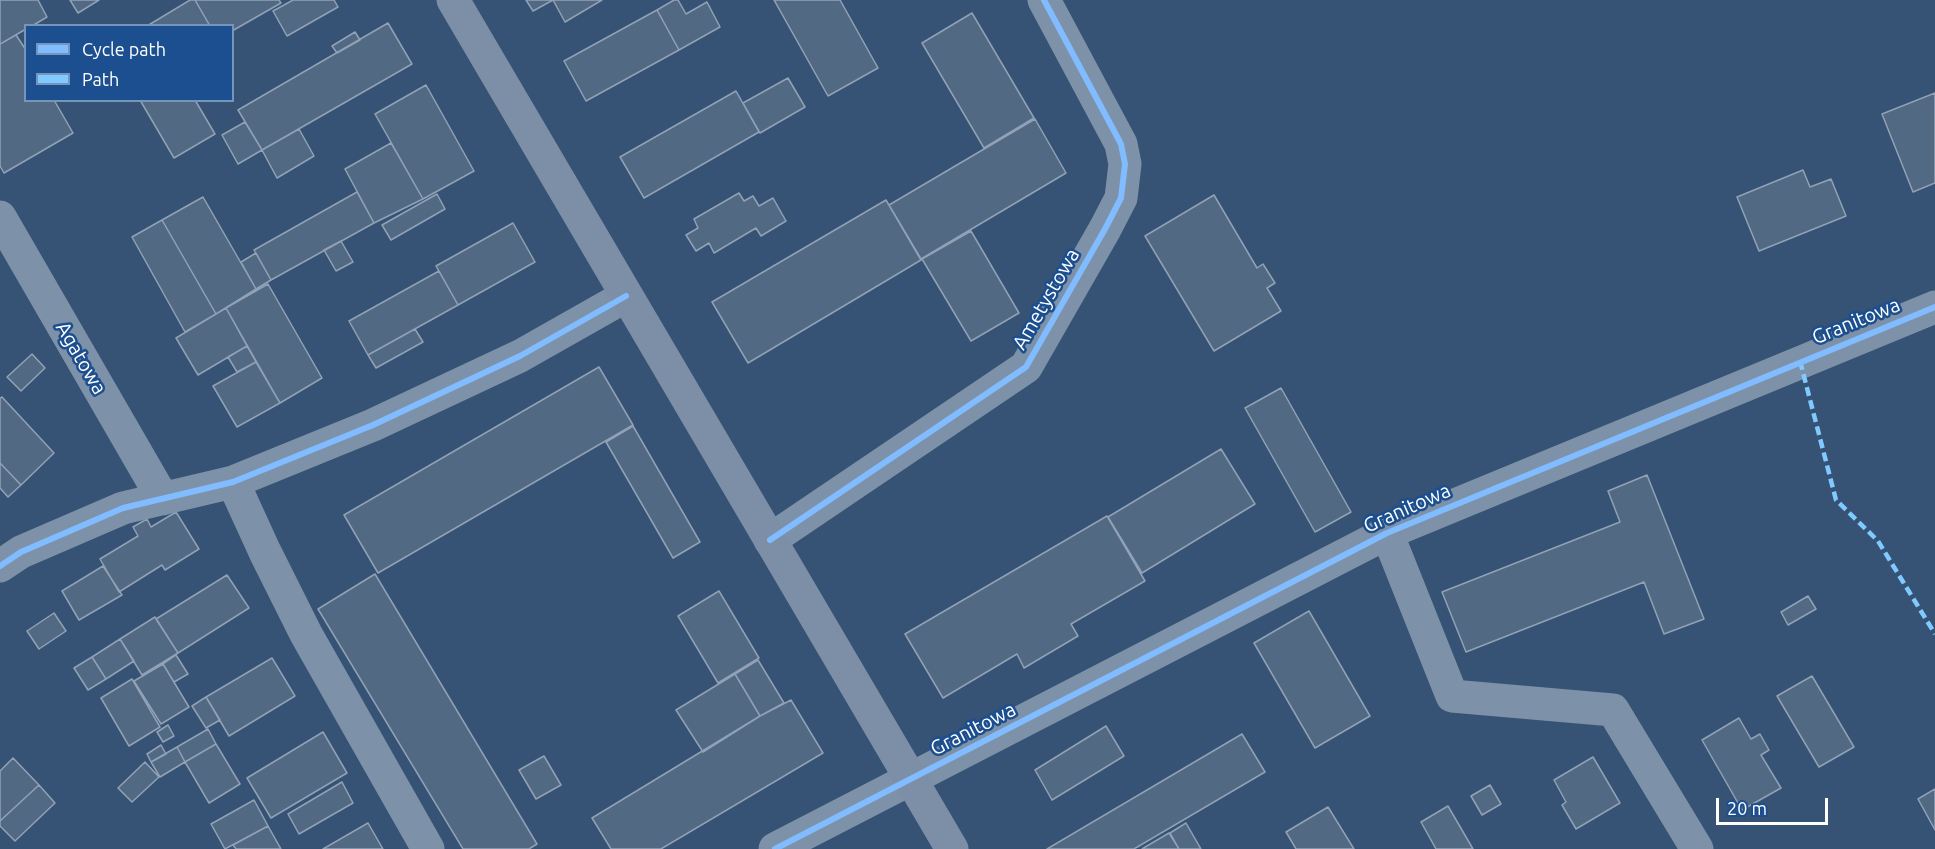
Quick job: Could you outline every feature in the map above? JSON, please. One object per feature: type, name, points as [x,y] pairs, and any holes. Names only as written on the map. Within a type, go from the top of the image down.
[{"type":"main road","points":[[453,0],[952,849]]},
{"type":"street","name":"Ametystowa","points":[[770,540],[1026,367],[1121,198],[1125,164],[1121,144],[1044,0]]},
{"type":"street","name":"Agatowa","points":[[0,217],[163,499]]},
{"type":"street","points":[[0,566],[21,552],[123,508],[233,482],[373,424],[520,356],[626,296]]},
{"type":"street","name":"Granitowa","points":[[775,849],[1388,532],[1935,307]]},
{"type":"street","points":[[233,482],[306,634],[428,849]]},
{"type":"street","points":[[1388,532],[1452,696],[1613,710],[1697,849]]},
{"type":"building","points":[[0,0],[38,0],[47,17],[35,24],[24,24],[24,30],[0,44]]},
{"type":"building","points":[[70,0],[99,0],[78,13]]},
{"type":"building","points":[[190,0],[195,0],[209,24],[150,24]]},
{"type":"building","points":[[195,0],[279,0],[281,3],[234,30],[234,24],[209,24]]},
{"type":"building","points":[[293,0],[334,0],[338,7],[287,36],[273,11]]},
{"type":"building","points":[[526,0],[553,0],[533,11]]},
{"type":"building","points":[[553,0],[602,0],[565,22]]},
{"type":"building","points":[[678,0],[686,14],[707,2],[720,27],[679,50],[657,10]]},
{"type":"building","points":[[774,0],[840,0],[878,68],[828,96]]},
{"type":"building","points":[[657,10],[679,50],[586,101],[564,61]]},
{"type":"building","points":[[972,13],[1034,118],[984,148],[922,43]]},
{"type":"building","points":[[388,23],[412,64],[262,150],[238,110]]},
{"type":"building","points":[[355,32],[360,40],[337,53],[332,46]]},
{"type":"building","points":[[16,35],[24,47],[24,102],[55,102],[73,133],[4,173],[0,166],[0,44]]},
{"type":"building","points":[[788,78],[805,107],[760,133],[743,103]]},
{"type":"building","points":[[426,85],[474,171],[423,199],[375,114]]},
{"type":"building","points":[[736,91],[759,132],[644,198],[620,157]]},
{"type":"building","points":[[1935,93],[1935,183],[1913,192],[1882,114]]},
{"type":"building","points":[[141,102],[196,102],[215,134],[174,158]]},
{"type":"building","points":[[1035,119],[1066,173],[921,259],[889,205]]},
{"type":"building","points":[[245,122],[262,150],[238,164],[222,135]]},
{"type":"building","points":[[299,129],[314,156],[277,178],[262,150]]},
{"type":"building","points":[[391,143],[423,199],[374,223],[345,169]]},
{"type":"building","points":[[1803,170],[1810,187],[1831,179],[1846,216],[1759,251],[1737,197]]},
{"type":"building","points":[[357,192],[374,223],[271,280],[254,250]]},
{"type":"building","points":[[739,193],[744,201],[753,196],[759,206],[773,198],[786,221],[761,236],[756,228],[714,253],[709,243],[696,251],[686,235],[698,228],[694,219]]},
{"type":"building","points":[[437,194],[445,209],[391,240],[382,225]]},
{"type":"building","points":[[1214,195],[1257,268],[1263,264],[1275,283],[1267,288],[1281,311],[1214,351],[1145,236]]},
{"type":"building","points":[[203,197],[256,289],[216,314],[162,220]]},
{"type":"building","points":[[886,200],[921,260],[748,363],[712,302]]},
{"type":"building","points":[[162,220],[216,314],[185,332],[132,237]]},
{"type":"building","points":[[513,223],[535,262],[458,305],[436,266]]},
{"type":"building","points":[[971,231],[1019,313],[971,341],[922,259]]},
{"type":"building","points":[[341,241],[353,262],[336,271],[324,250]]},
{"type":"building","points":[[256,253],[271,280],[256,289],[241,262]]},
{"type":"building","points":[[439,271],[458,305],[368,355],[349,321]]},
{"type":"building","points":[[268,284],[322,378],[280,403],[226,308]]},
{"type":"building","points":[[226,308],[247,346],[198,375],[176,338]]},
{"type":"building","points":[[415,329],[423,342],[376,368],[368,355]]},
{"type":"building","points":[[247,346],[256,362],[237,372],[228,357]]},
{"type":"building","points":[[32,354],[45,368],[21,391],[7,377]]},
{"type":"building","points":[[256,362],[280,403],[237,427],[213,386]]},
{"type":"building","points":[[599,367],[633,425],[378,573],[344,515]]},
{"type":"building","points":[[1281,388],[1351,512],[1315,532],[1245,408]]},
{"type":"building","points":[[2,397],[54,453],[21,485],[0,463],[0,398]]},
{"type":"building","points":[[633,426],[700,542],[673,558],[606,442]]},
{"type":"building","points":[[1221,449],[1255,504],[1142,573],[1108,517]]},
{"type":"building","points":[[0,463],[21,485],[8,497],[0,488]]},
{"type":"building","points":[[1647,475],[1704,619],[1664,634],[1644,582],[1466,652],[1442,592],[1620,522],[1608,491]]},
{"type":"building","points":[[176,512],[199,549],[165,570],[162,565],[119,592],[100,559],[138,536],[133,527],[147,519],[151,527]]},
{"type":"building","points":[[1107,516],[1145,581],[1071,624],[1078,636],[1024,668],[1017,654],[943,698],[905,634]]},
{"type":"building","points":[[103,566],[122,595],[79,620],[62,591]]},
{"type":"building","points":[[375,574],[537,844],[529,849],[463,849],[318,609]]},
{"type":"building","points":[[227,575],[249,608],[178,653],[156,619]]},
{"type":"building","points":[[719,591],[759,658],[718,683],[678,616]]},
{"type":"building","points":[[1808,596],[1816,609],[1788,625],[1781,612]]},
{"type":"building","points":[[1309,611],[1370,716],[1315,748],[1254,643]]},
{"type":"building","points":[[54,613],[66,631],[39,649],[27,631]]},
{"type":"building","points":[[155,617],[178,653],[142,675],[120,639]]},
{"type":"building","points":[[120,639],[134,661],[106,679],[92,657]]},
{"type":"building","points":[[176,655],[188,674],[174,682],[163,664]]},
{"type":"building","points":[[92,657],[106,679],[88,690],[74,668]]},
{"type":"building","points":[[272,658],[295,696],[229,736],[206,697]]},
{"type":"building","points":[[758,660],[784,703],[760,716],[735,674]]},
{"type":"building","points":[[163,664],[189,707],[161,724],[134,681]]},
{"type":"building","points":[[735,674],[760,716],[703,752],[676,710]]},
{"type":"building","points":[[1812,676],[1854,747],[1819,767],[1777,696]]},
{"type":"building","points":[[132,679],[160,727],[129,746],[101,698]]},
{"type":"building","points":[[206,697],[220,720],[206,728],[192,706]]},
{"type":"building","points":[[791,700],[823,753],[661,849],[611,849],[592,818],[760,716]]},
{"type":"building","points":[[1739,718],[1751,739],[1760,734],[1769,750],[1761,755],[1781,788],[1742,810],[1702,740]]},
{"type":"building","points":[[168,725],[174,736],[163,742],[157,732]]},
{"type":"building","points":[[1106,726],[1124,756],[1052,800],[1035,770]]},
{"type":"building","points":[[208,729],[216,744],[185,762],[177,747]]},
{"type":"building","points":[[323,732],[347,773],[271,818],[247,778]]},
{"type":"building","points":[[1242,734],[1265,772],[1134,849],[1047,849]]},
{"type":"building","points":[[216,744],[240,784],[209,803],[185,762]]},
{"type":"building","points":[[161,745],[166,754],[151,762],[147,754]]},
{"type":"building","points":[[177,747],[185,762],[160,777],[151,762]]},
{"type":"building","points":[[544,756],[561,785],[536,799],[519,770]]},
{"type":"building","points":[[1593,757],[1620,803],[1576,829],[1562,805],[1566,802],[1554,780]]},
{"type":"building","points":[[13,758],[39,785],[0,821],[0,771]]},
{"type":"building","points":[[145,762],[159,777],[132,802],[118,788]]},
{"type":"building","points":[[342,782],[353,803],[299,834],[288,814]]},
{"type":"building","points":[[39,785],[55,803],[15,841],[0,826],[0,821]]},
{"type":"building","points":[[1490,785],[1501,804],[1482,815],[1471,796]]},
{"type":"building","points":[[1935,789],[1935,830],[1918,799]]},
{"type":"building","points":[[254,800],[268,826],[225,849],[211,824]]},
{"type":"building","points":[[1448,806],[1473,849],[1436,849],[1421,822]]},
{"type":"building","points":[[1328,807],[1354,849],[1296,849],[1286,832]]},
{"type":"building","points":[[368,823],[383,849],[323,849]]},
{"type":"building","points":[[1186,823],[1201,849],[1179,849],[1170,833]]},
{"type":"building","points":[[268,826],[281,849],[236,849],[233,845]]},
{"type":"building","points":[[1169,833],[1179,849],[1142,849]]},
{"type":"marked path","points":[[1800,361],[1836,500],[1878,541],[1935,634]]},
{"type":"cycle path","points":[[770,540],[1026,367],[1121,198],[1125,164],[1121,144],[1044,0]]},
{"type":"cycle path","points":[[0,566],[21,552],[123,508],[233,482],[373,425],[520,356],[626,296]]},
{"type":"cycle path","points":[[775,849],[1387,533],[1935,307]]}]
